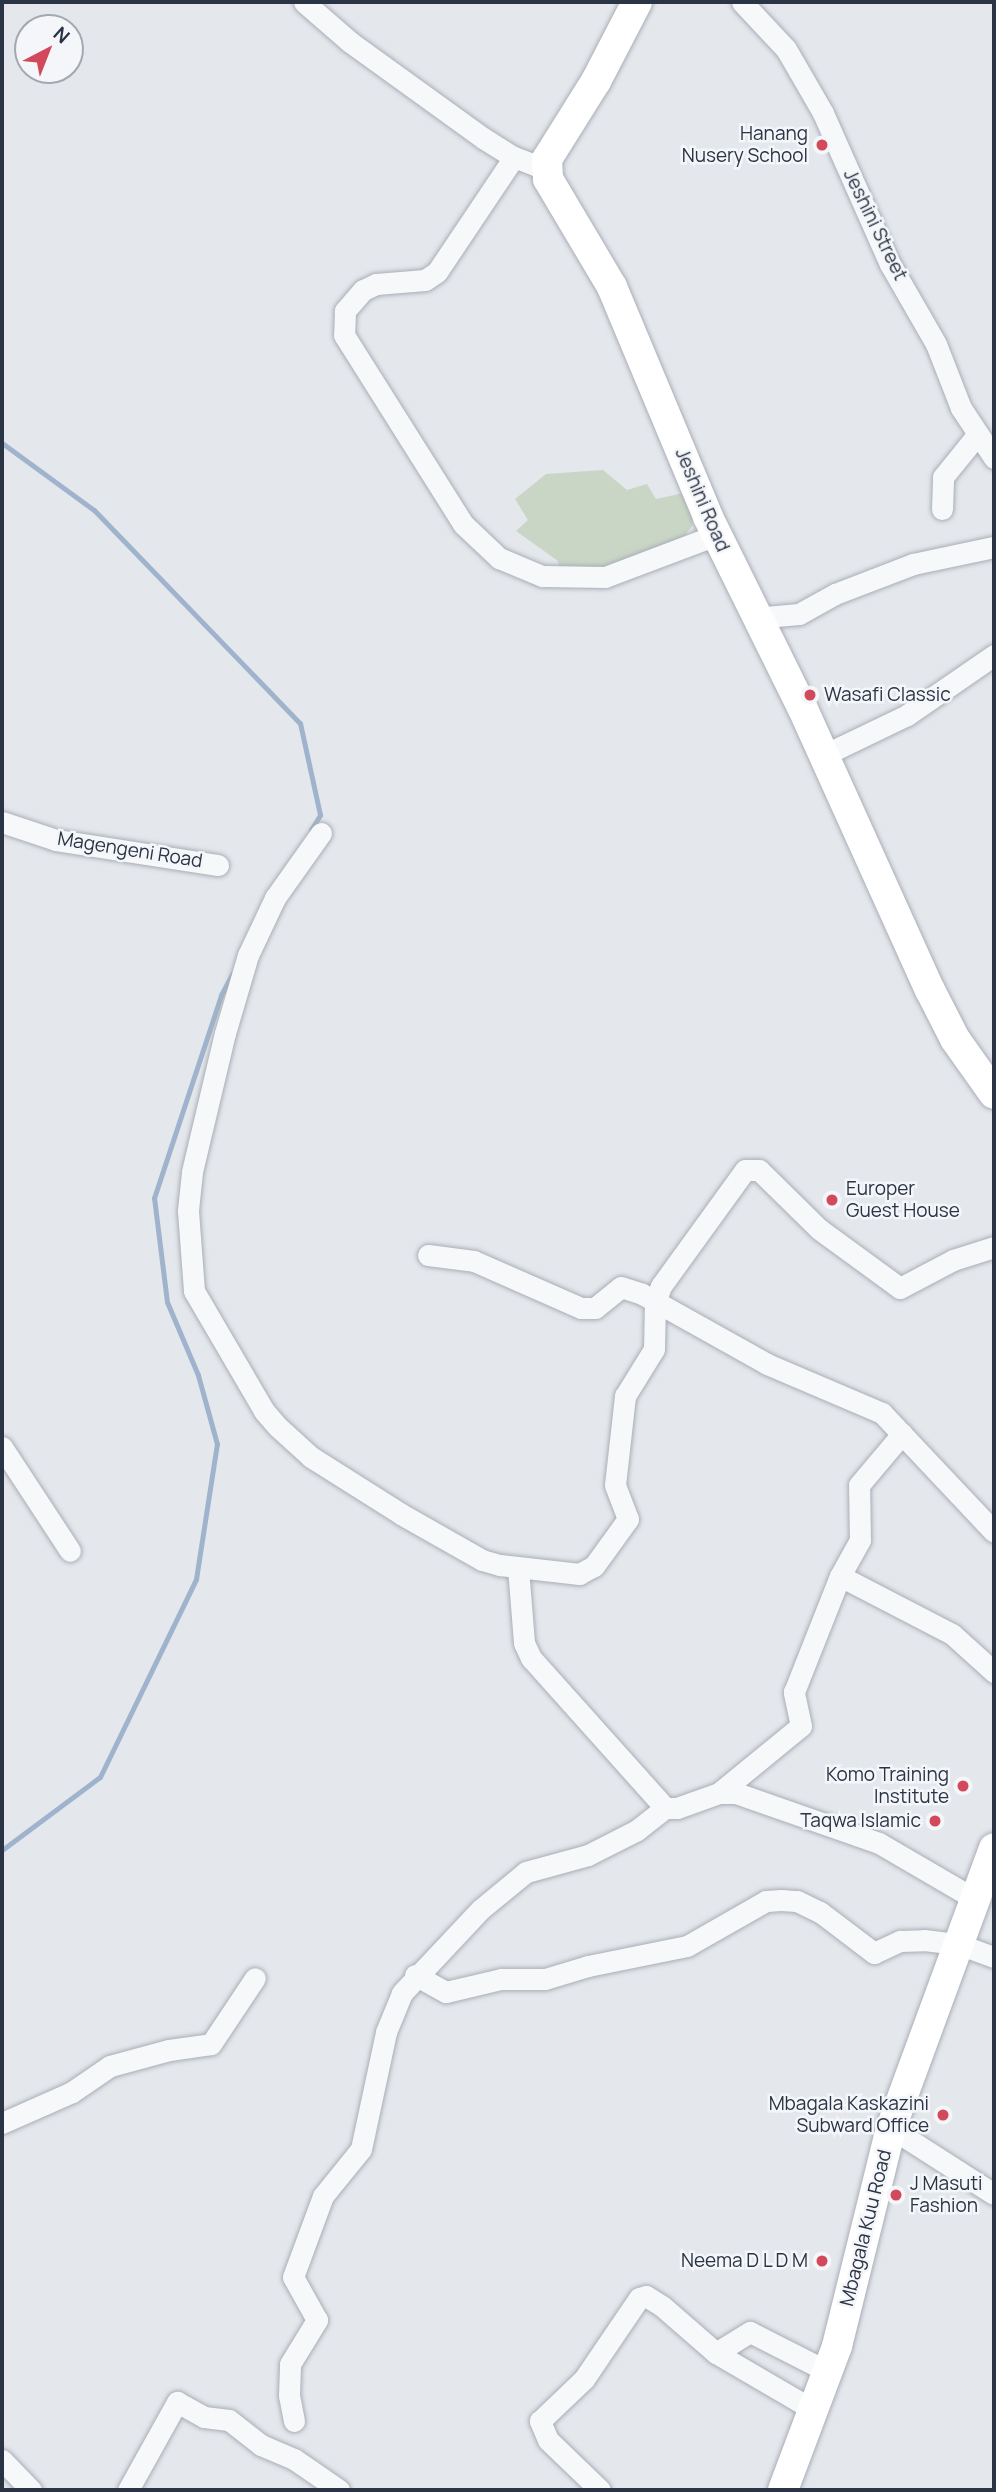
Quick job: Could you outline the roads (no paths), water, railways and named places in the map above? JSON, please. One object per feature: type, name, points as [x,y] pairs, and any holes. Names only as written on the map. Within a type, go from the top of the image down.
[{"type":"street","points":[[304,2],[350,42],[514,157],[545,169],[637,2]]},
{"type":"street","name":"Jeshini Street","points":[[742,2],[786,49],[823,113],[890,264],[932,334],[961,408],[994,458]]},
{"type":"street","points":[[514,157],[437,272],[425,280],[376,284],[363,290],[345,311],[344,335],[463,524],[499,558],[542,576],[605,577],[716,535]]},
{"type":"street","name":"Jeshini Road","points":[[545,169],[612,287],[716,535],[754,618],[824,755],[930,990],[955,1039],[994,1094]]},
{"type":"street","points":[[942,509],[943,477],[978,435]]},
{"type":"street","points":[[754,618],[799,614],[835,594],[913,564],[994,547]]},
{"type":"street","points":[[824,755],[907,715],[994,655]]},
{"type":"street","name":"Magengeni Road","points":[[2,822],[56,840],[218,865]]},
{"type":"street","points":[[321,833],[275,898],[248,955],[202,1124],[189,1198],[196,1298],[264,1412],[311,1457],[482,1560],[518,1568],[586,1571],[628,1519],[615,1485],[625,1424],[625,1396],[654,1349],[655,1303],[666,1280],[719,1211],[742,1172],[751,1168],[772,1180],[819,1229],[900,1288],[953,1260],[994,1247]]},
{"type":"street","points":[[428,1255],[474,1261],[581,1308],[595,1308],[621,1287],[767,1364],[877,1410],[994,1532]]},
{"type":"street","points":[[294,2421],[289,2395],[290,2364],[317,2319],[293,2277],[323,2196],[361,2149],[386,2032],[402,1993],[415,1975],[526,1871],[589,1855],[637,1830],[665,1808],[677,1808],[719,1793],[801,1726],[794,1692],[840,1576],[860,1540],[859,1485],[902,1434]]},
{"type":"street","points":[[2,1447],[70,1551]]},
{"type":"street","points":[[518,1568],[524,1643],[531,1658],[665,1808]]},
{"type":"street","points":[[840,1576],[951,1634],[994,1672]]},
{"type":"street","points":[[719,1793],[736,1793],[839,1826],[917,1862],[973,1898]]},
{"type":"street","name":"Mbagala Kuu Road","points":[[783,2490],[812,2409],[829,2372],[891,2128],[973,1898],[994,1848]]},
{"type":"street","points":[[415,1975],[446,1992],[501,1979],[545,1979],[588,1966],[687,1946],[766,1901],[781,1900],[797,1901],[820,1912],[874,1953],[900,1941],[958,1944],[994,1957]]},
{"type":"street","points":[[2,2123],[72,2092],[110,2066],[169,2049],[211,2044],[255,1978]]},
{"type":"street","points":[[891,2128],[994,2194]]},
{"type":"street","points":[[600,2490],[548,2440],[540,2421],[584,2379],[639,2298],[646,2297],[662,2306],[716,2353],[812,2409]]},
{"type":"street","points":[[716,2353],[750,2332],[829,2372]]},
{"type":"street","points":[[128,2490],[177,2402],[204,2417],[229,2420],[261,2445],[294,2459],[339,2490]]},
{"type":"street","points":[[2,2460],[31,2490]]},
{"type":"waterway","points":[[2,443],[94,510],[300,723],[320,815],[311,830]]},
{"type":"waterway","points":[[2,1850],[100,1777],[196,1579],[217,1444],[198,1375],[167,1302],[154,1198],[221,995],[232,974]]},
{"type":"place","name":"Hanang Nusery School","points":[[822,145]]},
{"type":"place","name":"Wasafi Classic","points":[[810,695]]},
{"type":"place","name":"Europer Guest House","points":[[832,1200]]},
{"type":"place","name":"Komo Training Institute","points":[[963,1786]]},
{"type":"place","name":"Taqwa Islamic","points":[[935,1821]]},
{"type":"place","name":"Mbagala Kaskazini Subward Office","points":[[943,2115]]},
{"type":"place","name":"J Masuti Fashion","points":[[896,2195]]},
{"type":"place","name":"Neema D L D M","points":[[822,2261]]}]
